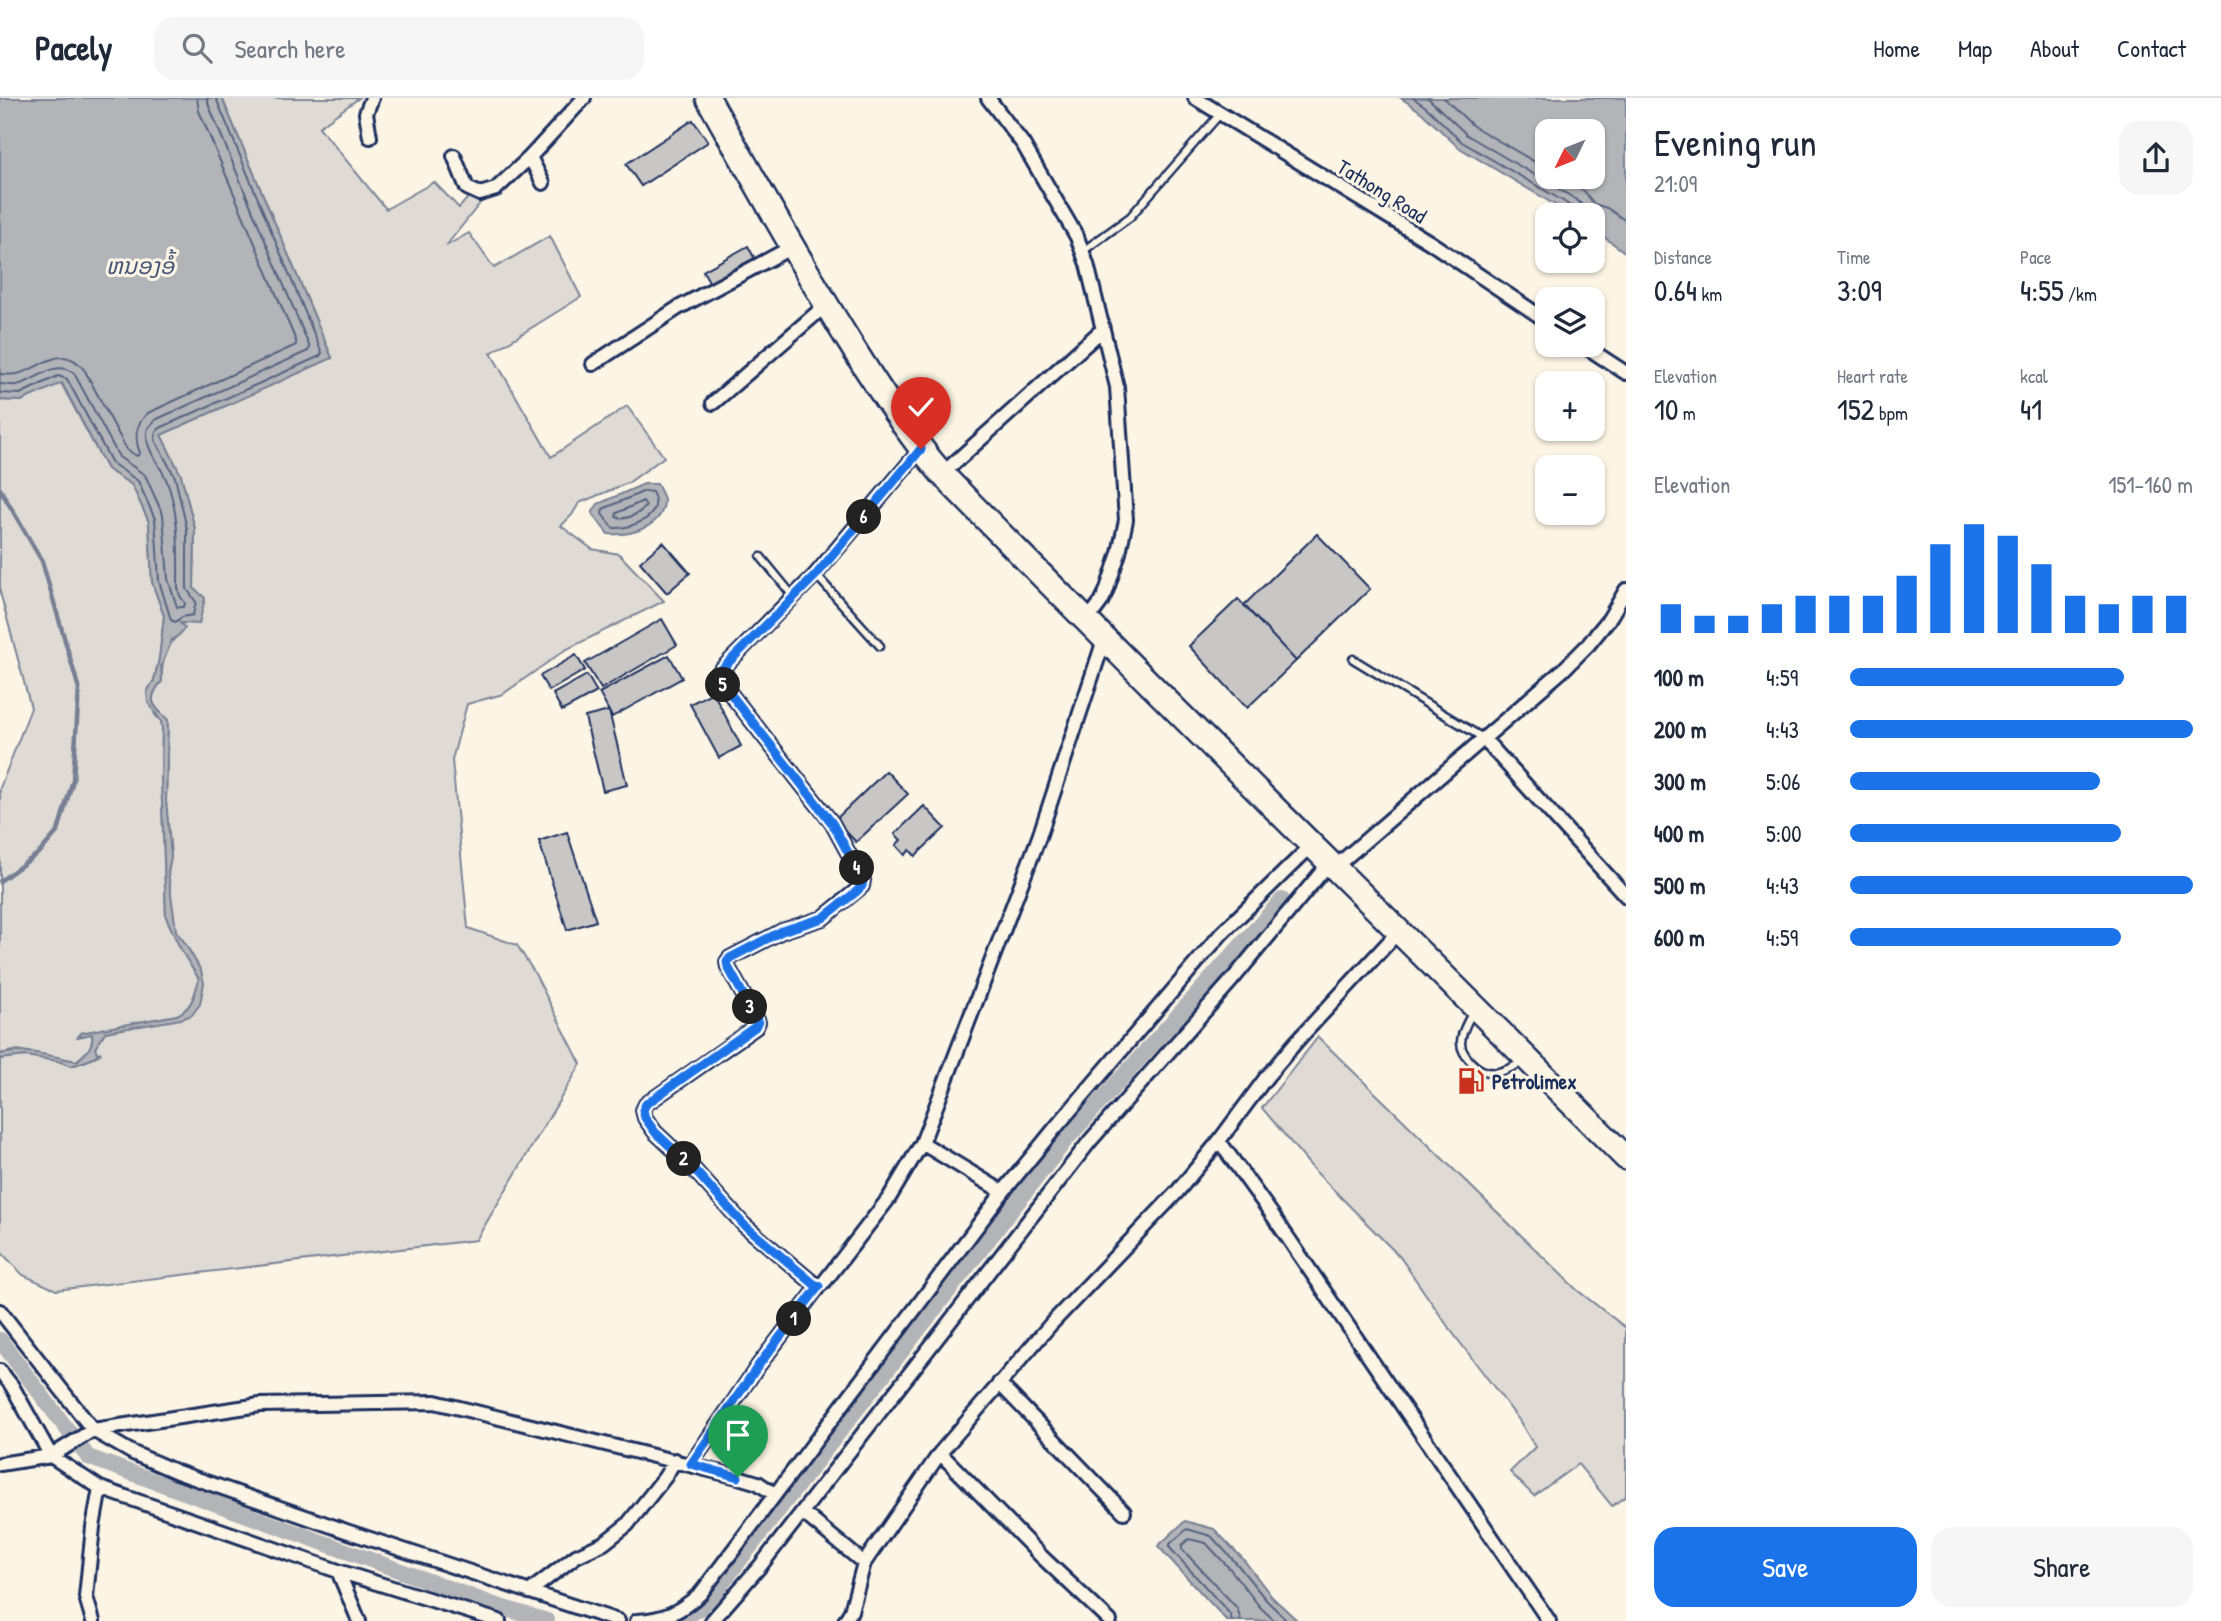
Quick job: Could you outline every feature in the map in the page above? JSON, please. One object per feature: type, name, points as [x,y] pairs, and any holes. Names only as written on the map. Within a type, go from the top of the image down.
[{"type":"highway","points":[[708,98],[792,247],[872,379],[942,474],[1104,640],[1400,930],[1626,1158]]},
{"type":"street","points":[[370,136],[366,113],[372,98]]},
{"type":"street","points":[[454,156],[467,188],[480,194],[496,189],[530,157],[584,98]]},
{"type":"street","points":[[988,98],[1023,144],[1051,189],[1083,251],[1117,387],[1126,520],[1106,592],[1087,622]]},
{"type":"street","name":"Tathong Road","points":[[1195,98],[1431,243],[1535,313]]},
{"type":"street","points":[[530,157],[543,183]]},
{"type":"street","points":[[593,364],[678,308],[792,247]]},
{"type":"street","points":[[713,403],[826,305]]},
{"type":"street","points":[[942,474],[1103,329]]},
{"type":"street","points":[[1601,357],[1626,373]]},
{"type":"street","points":[[819,1286],[744,1225],[689,1164],[655,1132],[643,1110],[646,1104],[755,1027],[758,1022],[728,967],[730,958],[782,931],[823,918],[862,886],[863,880],[832,823],[718,678],[720,671],[816,575],[921,449]]},
{"type":"street","points":[[712,1621],[761,1565],[1090,1141],[1333,865],[1563,670],[1609,619],[1626,590]]},
{"type":"street","points":[[691,1464],[758,1366],[889,1198],[922,1143],[1039,837],[1104,640]]},
{"type":"street","points":[[1484,739],[1626,896]]},
{"type":"street","points":[[637,1621],[655,1620],[681,1610],[701,1593],[1003,1192],[1214,942],[1313,844]]},
{"type":"street","points":[[863,1621],[848,1616],[863,1563],[940,1453],[1051,1324],[1177,1192],[1296,1042],[1400,930]]},
{"type":"street","points":[[1219,1141],[1549,1621]]},
{"type":"street","points":[[922,1143],[1003,1192]]},
{"type":"street","points":[[0,1311],[93,1430],[133,1454],[177,1472],[618,1621]]},
{"type":"street","points":[[0,1371],[12,1386],[51,1456],[100,1488],[338,1571],[499,1621]]},
{"type":"street","points":[[999,1383],[1125,1512]]},
{"type":"street","points":[[0,1464],[51,1456],[93,1430],[260,1405],[435,1402],[691,1464],[758,1483],[774,1494]]},
{"type":"street","points":[[940,1453],[1042,1557],[1110,1621]]},
{"type":"street","points":[[529,1592],[576,1556],[604,1543],[628,1525],[675,1460]]},
{"type":"street","points":[[93,1621],[86,1597],[100,1488]]},
{"type":"street","points":[[802,1512],[863,1563]]},
{"type":"street","points":[[338,1571],[359,1621]]},
{"type":"lane","points":[[1083,251],[1130,217],[1221,114]]},
{"type":"lane","points":[[761,557],[794,597]]},
{"type":"lane","points":[[816,575],[880,646]]},
{"type":"lane","points":[[1353,659],[1484,739]]},
{"type":"lane","points":[[1475,1005],[1461,1046],[1467,1058],[1479,1070],[1495,1072],[1502,1072],[1528,1059]]},
{"type":"shaded area","points":[[222,98],[359,98],[319,127],[386,209],[434,182],[459,208],[479,185],[492,188],[446,246],[469,233],[494,268],[550,236],[581,297],[491,353],[551,457],[627,406],[664,457],[628,483],[579,503],[561,526],[592,549],[619,554],[664,601],[565,650],[503,694],[467,704],[452,760],[468,928],[517,945],[534,972],[581,1064],[476,1240],[56,1290],[23,1275],[0,1251],[0,1059],[26,1056],[59,1061],[72,1066],[100,1054],[95,1048],[105,1032],[192,1015],[201,971],[176,932],[168,873],[171,857],[166,801],[168,720],[153,702],[154,693],[162,681],[165,655],[180,634],[179,623],[194,589],[195,529],[181,475],[161,435],[332,358]]},
{"type":"shaded area","points":[[61,383],[107,469],[132,485],[149,522],[152,582],[164,616],[159,659],[154,680],[147,692],[162,729],[166,917],[181,950],[199,979],[189,1005],[177,1015],[81,1033],[92,1034],[92,1043],[76,1061],[18,1050],[0,1054],[0,788],[31,708],[0,592],[0,400],[21,401]]},
{"type":"shaded area","points":[[1318,1037],[1577,1290],[1626,1328],[1626,1496],[1612,1506],[1578,1464],[1534,1496],[1510,1472],[1535,1447],[1519,1420],[1449,1328],[1400,1257],[1314,1170],[1262,1108]]},
{"type":"water","name":"ຫນອງອໍ້","points":[[0,98],[222,98],[332,358],[161,435],[181,475],[195,529],[194,588],[205,598],[199,624],[180,623],[185,628],[172,640],[161,667],[162,681],[153,698],[158,711],[168,720],[166,801],[171,857],[168,873],[176,931],[201,971],[204,983],[200,1004],[192,1015],[105,1032],[95,1048],[97,1053],[101,1052],[89,1060],[71,1066],[26,1056],[0,1059],[0,1054],[30,1052],[77,1061],[92,1043],[92,1034],[78,1037],[81,1033],[177,1015],[189,1005],[199,979],[181,950],[166,917],[162,729],[161,721],[148,702],[147,692],[154,680],[159,659],[164,616],[152,582],[149,522],[132,485],[107,469],[62,383],[21,401],[0,400]]},
{"type":"water","points":[[1401,98],[1626,98],[1626,253],[1605,238],[1605,203],[1552,203],[1458,147],[1421,112]]},
{"type":"water","points":[[644,484],[657,484],[662,494],[663,509],[659,517],[645,528],[636,531],[608,534],[592,513],[598,504]]},
{"type":"water","points":[[1185,1521],[1214,1529],[1243,1559],[1272,1597],[1298,1621],[1227,1621],[1158,1546]]},
{"type":"building","points":[[693,120],[708,142],[641,186],[626,164]]},
{"type":"building","points":[[748,246],[756,261],[711,285],[703,271]]},
{"type":"building","points":[[1317,534],[1370,589],[1296,661],[1244,605]]},
{"type":"building","points":[[663,542],[690,573],[667,593],[640,562]]},
{"type":"building","points":[[1238,599],[1296,661],[1247,708],[1189,646]]},
{"type":"building","points":[[662,619],[677,645],[601,689],[585,663]]},
{"type":"building","points":[[576,655],[585,670],[549,691],[540,676]]},
{"type":"building","points":[[669,655],[682,678],[612,717],[599,693]]},
{"type":"building","points":[[587,675],[597,692],[562,711],[553,694]]},
{"type":"building","points":[[713,692],[741,746],[719,758],[690,704]]},
{"type":"building","points":[[609,711],[627,785],[603,791],[585,717]]},
{"type":"building","points":[[886,771],[908,794],[856,842],[835,820]]},
{"type":"building","points":[[924,806],[945,828],[915,856],[910,850],[905,855],[896,845],[901,840],[895,834]]},
{"type":"building","points":[[567,832],[596,921],[567,930],[539,841]]},
{"type":"waterway","points":[[0,489],[42,561],[79,689],[73,780],[58,831],[40,852],[0,881]]},
{"type":"waterway","points":[[679,1621],[704,1606],[1064,1142],[1282,900]]},
{"type":"waterway","points":[[0,1340],[88,1457],[497,1606],[547,1621]]},
{"type":"place","name":"Petrolimex","points":[[1471,1081]]},
{"type":"route","points":[[738,1477],[691,1464],[758,1366],[819,1286],[744,1225],[689,1164],[655,1132],[643,1110],[646,1104],[755,1027],[758,1022],[728,967],[730,958],[782,931],[823,918],[856,892],[862,886],[863,880],[832,823],[718,678],[720,671],[816,575],[921,449]]}]
